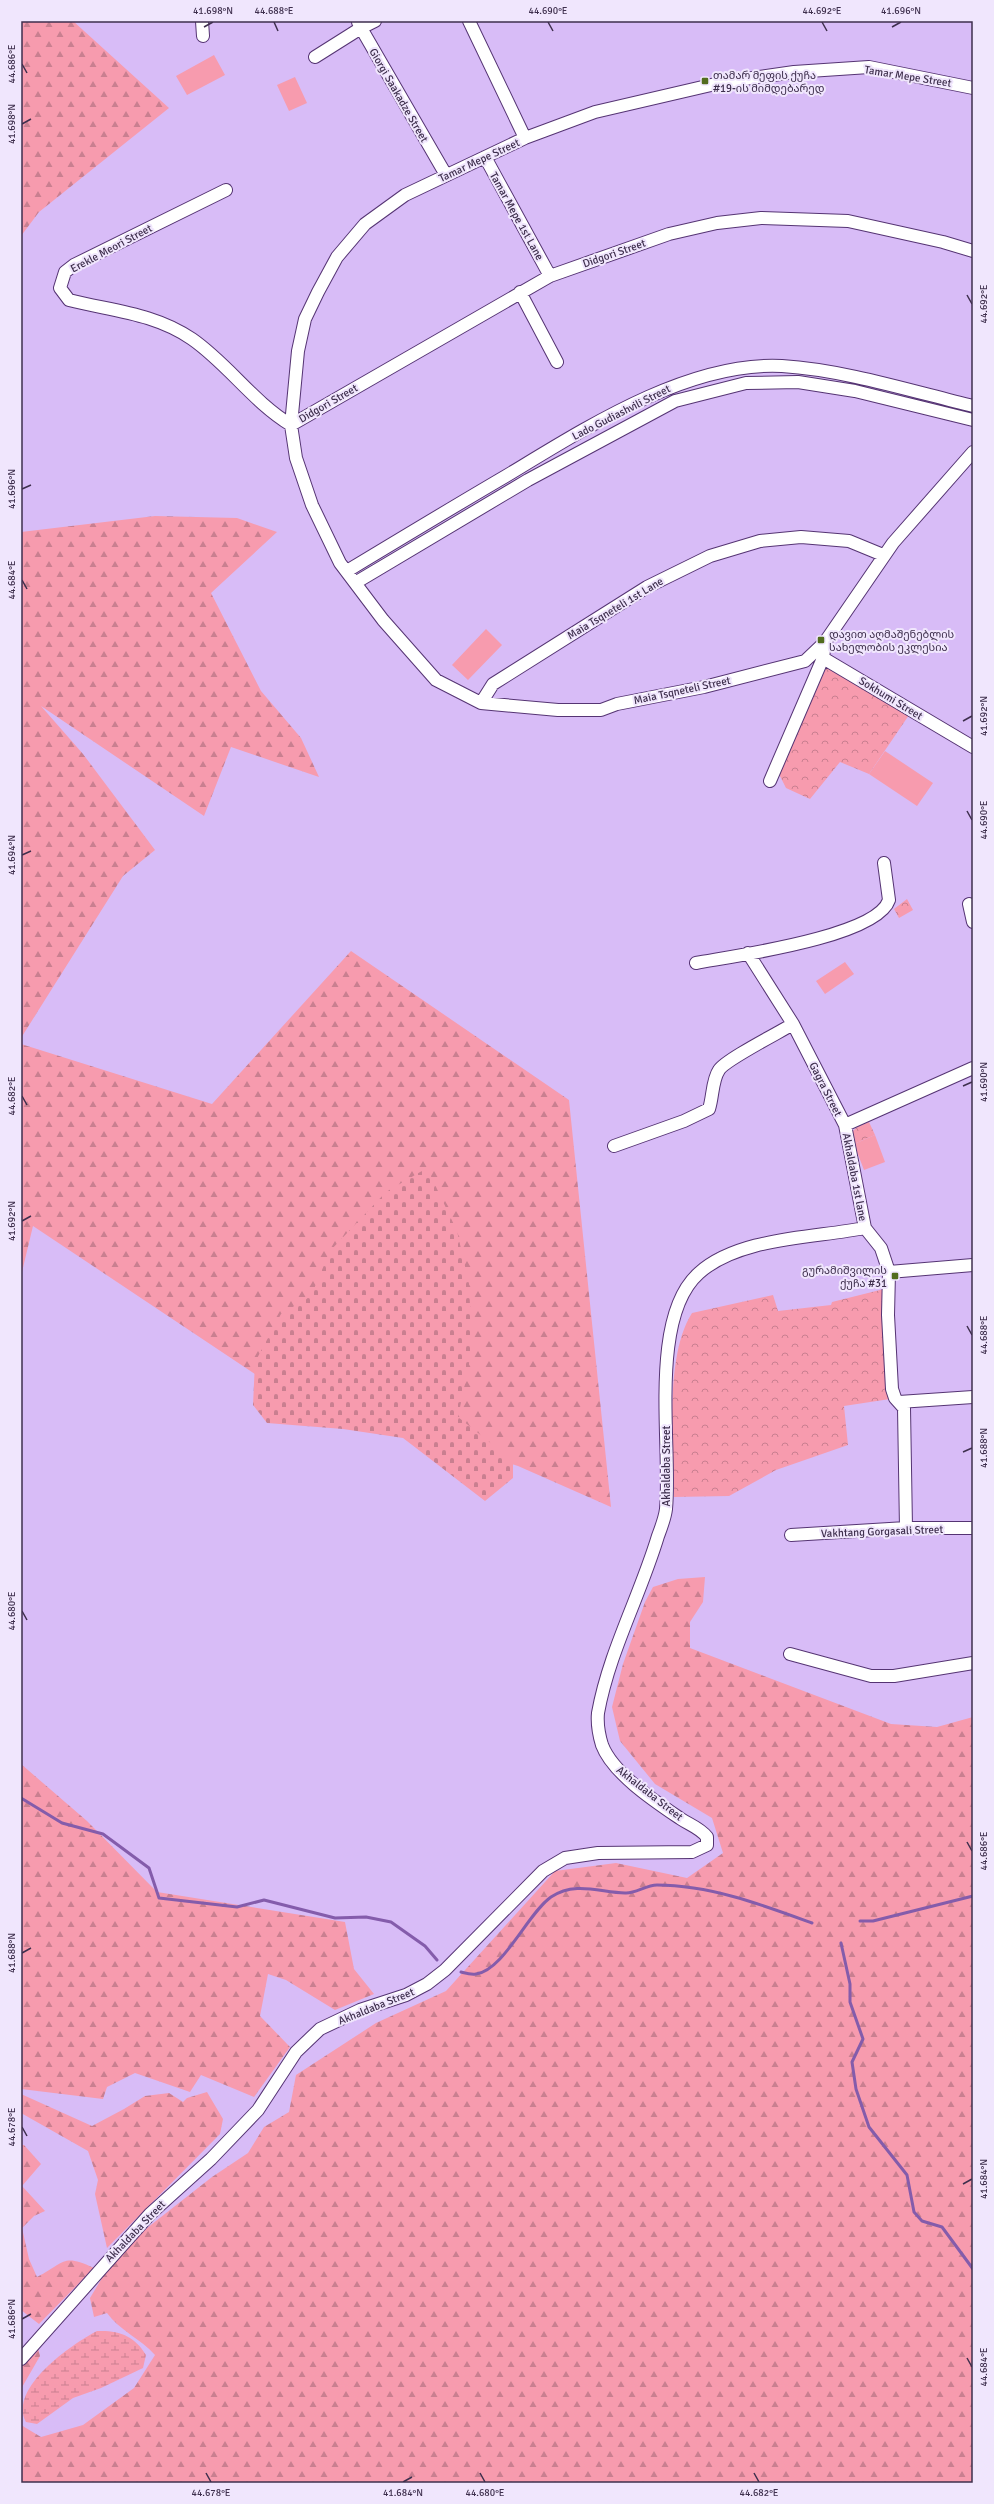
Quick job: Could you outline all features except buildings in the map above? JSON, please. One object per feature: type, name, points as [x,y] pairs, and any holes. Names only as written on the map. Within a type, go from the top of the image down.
[{"type":"street","points":[[202,21],[203,36]]},
{"type":"street","points":[[315,57],[359,25],[375,21]]},
{"type":"street","points":[[469,21],[525,138]]},
{"type":"street","name":"Giorgi Saakadze Street","points":[[359,25],[446,175]]},
{"type":"street","name":"Tamar Mepe Street","points":[[347,571],[340,563],[312,505],[296,458],[291,424],[298,351],[305,319],[337,257],[365,224],[405,195],[525,138],[596,112],[724,82],[794,72],[869,67],[973,88]]},
{"type":"street","name":"Tamar Mepe 1st Lane","points":[[485,157],[550,276]]},
{"type":"street","name":"Erekle Meori Street","points":[[226,190],[74,266],[65,272],[60,288],[69,300],[144,315],[191,339],[269,410],[291,424]]},
{"type":"street","name":"Didgori Street","points":[[291,424],[550,276],[669,234],[717,223],[761,218],[848,221],[943,242],[973,251]]},
{"type":"street","points":[[520,292],[556,362]]},
{"type":"street","name":"Lado Gudiashvili Street","points":[[347,571],[591,426],[673,385],[730,370],[781,366],[860,378],[973,406]]},
{"type":"street","name":"Lado Gudiashvili Street","points":[[356,583],[541,473],[675,401],[746,383],[798,382],[854,391],[973,420]]},
{"type":"street","points":[[897,402],[901,389]]},
{"type":"street","points":[[652,396],[659,409]]},
{"type":"street","points":[[932,410],[935,397]]},
{"type":"street","name":"Maia Tsqneteli Street","points":[[347,571],[383,620],[436,680],[481,703],[558,710],[601,710],[617,704],[704,687],[805,661],[825,642],[883,555],[973,452]]},
{"type":"street","points":[[463,501],[471,515]]},
{"type":"street","name":"Maia Tsqneteli 1st Lane","points":[[481,703],[485,693],[500,680],[647,587],[710,556],[760,541],[801,536],[849,541],[883,555]]},
{"type":"street","points":[[770,781],[823,658],[825,642]]},
{"type":"street","name":"Sokhumi Street","points":[[823,658],[973,747]]},
{"type":"street","points":[[696,963],[820,939],[873,919],[889,900],[884,863]]},
{"type":"street","points":[[969,904],[973,922]]},
{"type":"street","name":"Gagra Street","points":[[748,953],[793,1024],[845,1125],[973,1068]]},
{"type":"street","points":[[614,1146],[684,1121],[709,1109],[713,1099],[715,1078],[722,1066],[793,1024]]},
{"type":"street","name":"Akhaldaba 1st lane","points":[[845,1125],[865,1228]]},
{"type":"street","points":[[865,1228],[881,1248],[889,1272],[888,1316],[892,1389],[898,1402],[904,1408],[906,1528]]},
{"type":"street","name":"Akhaldaba Street","points":[[21,2359],[150,2214],[211,2159],[258,2110],[296,2052],[320,2029],[360,2010],[406,1995],[426,1984],[445,1970],[543,1870],[565,1858],[598,1853],[692,1852],[706,1845],[707,1837],[703,1831],[681,1819],[623,1775],[610,1760],[599,1732],[598,1714],[614,1655],[650,1563],[666,1510],[666,1366],[672,1332],[682,1297],[689,1285],[699,1273],[719,1260],[758,1245],[865,1228]]},
{"type":"street","points":[[889,1272],[973,1265]]},
{"type":"street","points":[[898,1402],[973,1397]]},
{"type":"street","name":"Vakhtang Gorgasali Street","points":[[791,1536],[906,1528],[973,1528]]},
{"type":"street","points":[[790,1654],[871,1676],[894,1676],[973,1663]]},
{"type":"green space","points":[[21,21],[73,21],[169,108],[39,212],[21,236]]},
{"type":"green space","points":[[214,55],[225,75],[187,95],[176,76]]},
{"type":"green space","points":[[295,77],[307,103],[289,111],[277,85]]},
{"type":"green space","points":[[155,516],[237,518],[277,532],[211,593],[261,691],[301,738],[319,777],[231,747],[204,816],[41,706],[83,754],[155,850],[123,876],[21,1038],[21,532]]},
{"type":"green space","points":[[486,629],[502,645],[468,680],[452,665]]},
{"type":"green space","points":[[827,666],[909,715],[869,774],[840,762],[810,799],[786,788],[779,774]]},
{"type":"green space","points":[[885,751],[933,783],[917,806],[869,774]]},
{"type":"green space","points":[[907,899],[913,910],[899,918],[894,909]]},
{"type":"green space","points":[[351,951],[569,1100],[611,1507],[518,1466],[276,1388],[33,1226],[21,1276],[21,1044],[212,1104]]},
{"type":"green space","points":[[845,962],[854,974],[825,994],[816,981]]},
{"type":"green space","points":[[869,1122],[875,1135],[854,1144],[853,1131],[857,1127]]},
{"type":"green space","points":[[875,1135],[885,1162],[864,1170],[854,1144]]},
{"type":"green space","points":[[427,1168],[457,1231],[469,1284],[472,1349],[458,1417],[513,1461],[513,1478],[485,1501],[403,1438],[343,1429],[267,1423],[253,1405],[255,1362],[281,1314],[311,1296],[330,1251],[386,1192]]},
{"type":"green space","points":[[884,1289],[890,1399],[844,1406],[848,1445],[776,1470],[729,1496],[674,1497],[672,1402],[674,1377],[677,1353],[683,1331],[692,1313],[773,1295],[778,1311],[831,1305],[832,1302]]},
{"type":"green space","points":[[705,1577],[703,1602],[690,1622],[690,1648],[891,1724],[937,1727],[973,1717],[973,2483],[21,2483],[21,2425],[41,2437],[83,2425],[134,2388],[155,2355],[112,2319],[107,2313],[94,2317],[90,2298],[111,2263],[147,2228],[212,2177],[248,2153],[264,2127],[289,2112],[296,2075],[376,2023],[446,1991],[555,1871],[616,1863],[687,1878],[723,1853],[712,1818],[655,1784],[620,1741],[612,1707],[623,1664],[645,1602],[653,1587],[678,1579]]},
{"type":"green space","points":[[21,1764],[87,1821],[157,1892],[345,1922],[354,1969],[374,1994],[335,2010],[286,1980],[268,1974],[260,2016],[290,2047],[254,2097],[201,2075],[190,2092],[135,2073],[107,2087],[103,2099],[21,2089]]},
{"type":"green space","points":[[207,2092],[223,2119],[220,2134],[107,2248],[95,2194],[98,2180],[88,2151],[21,2113],[21,2094],[92,2126],[145,2096],[169,2093],[183,2102],[187,2098]]},
{"type":"green space","points":[[21,2145],[24,2145],[41,2164],[22,2186],[45,2211],[34,2216],[22,2228],[29,2259],[37,2277],[59,2264],[69,2261],[76,2261],[94,2268],[39,2324],[21,2310]]},
{"type":"green space","points":[[97,2331],[119,2333],[137,2343],[146,2355],[143,2368],[101,2388],[73,2398],[37,2424],[26,2422],[23,2409],[26,2395],[34,2382],[45,2369],[59,2357],[86,2337]]},
{"type":"green space","points":[[38,2348],[40,2356],[21,2389],[21,2367]]},
{"type":"waterway","points":[[21,1798],[62,1823],[103,1834],[149,1868],[159,1898],[237,1907],[264,1900],[335,1918],[366,1917],[391,1922],[425,1946],[437,1960]]},
{"type":"waterway","points":[[461,1972],[476,1974],[486,1970],[496,1963],[506,1953],[542,1905],[551,1897],[569,1889],[578,1888],[629,1893],[653,1885],[697,1888],[736,1897],[775,1909],[812,1923]]},
{"type":"waterway","points":[[860,1921],[873,1921],[973,1896]]},
{"type":"waterway","points":[[841,1943],[850,1984],[850,2002],[863,2039],[852,2062],[856,2089],[869,2127],[907,2175],[914,2212],[922,2221],[942,2227],[973,2269]]},
{"type":"place","name":"თამარ მეფის ქუჩა #19-ის მიმდებარედ","points":[[705,81]]},
{"type":"place","name":"დავით აღმაშენებლის სახელობის ეკლესია","points":[[821,640]]},
{"type":"place","name":"გურამიშვილის ქუჩა #31","points":[[895,1276]]}]
